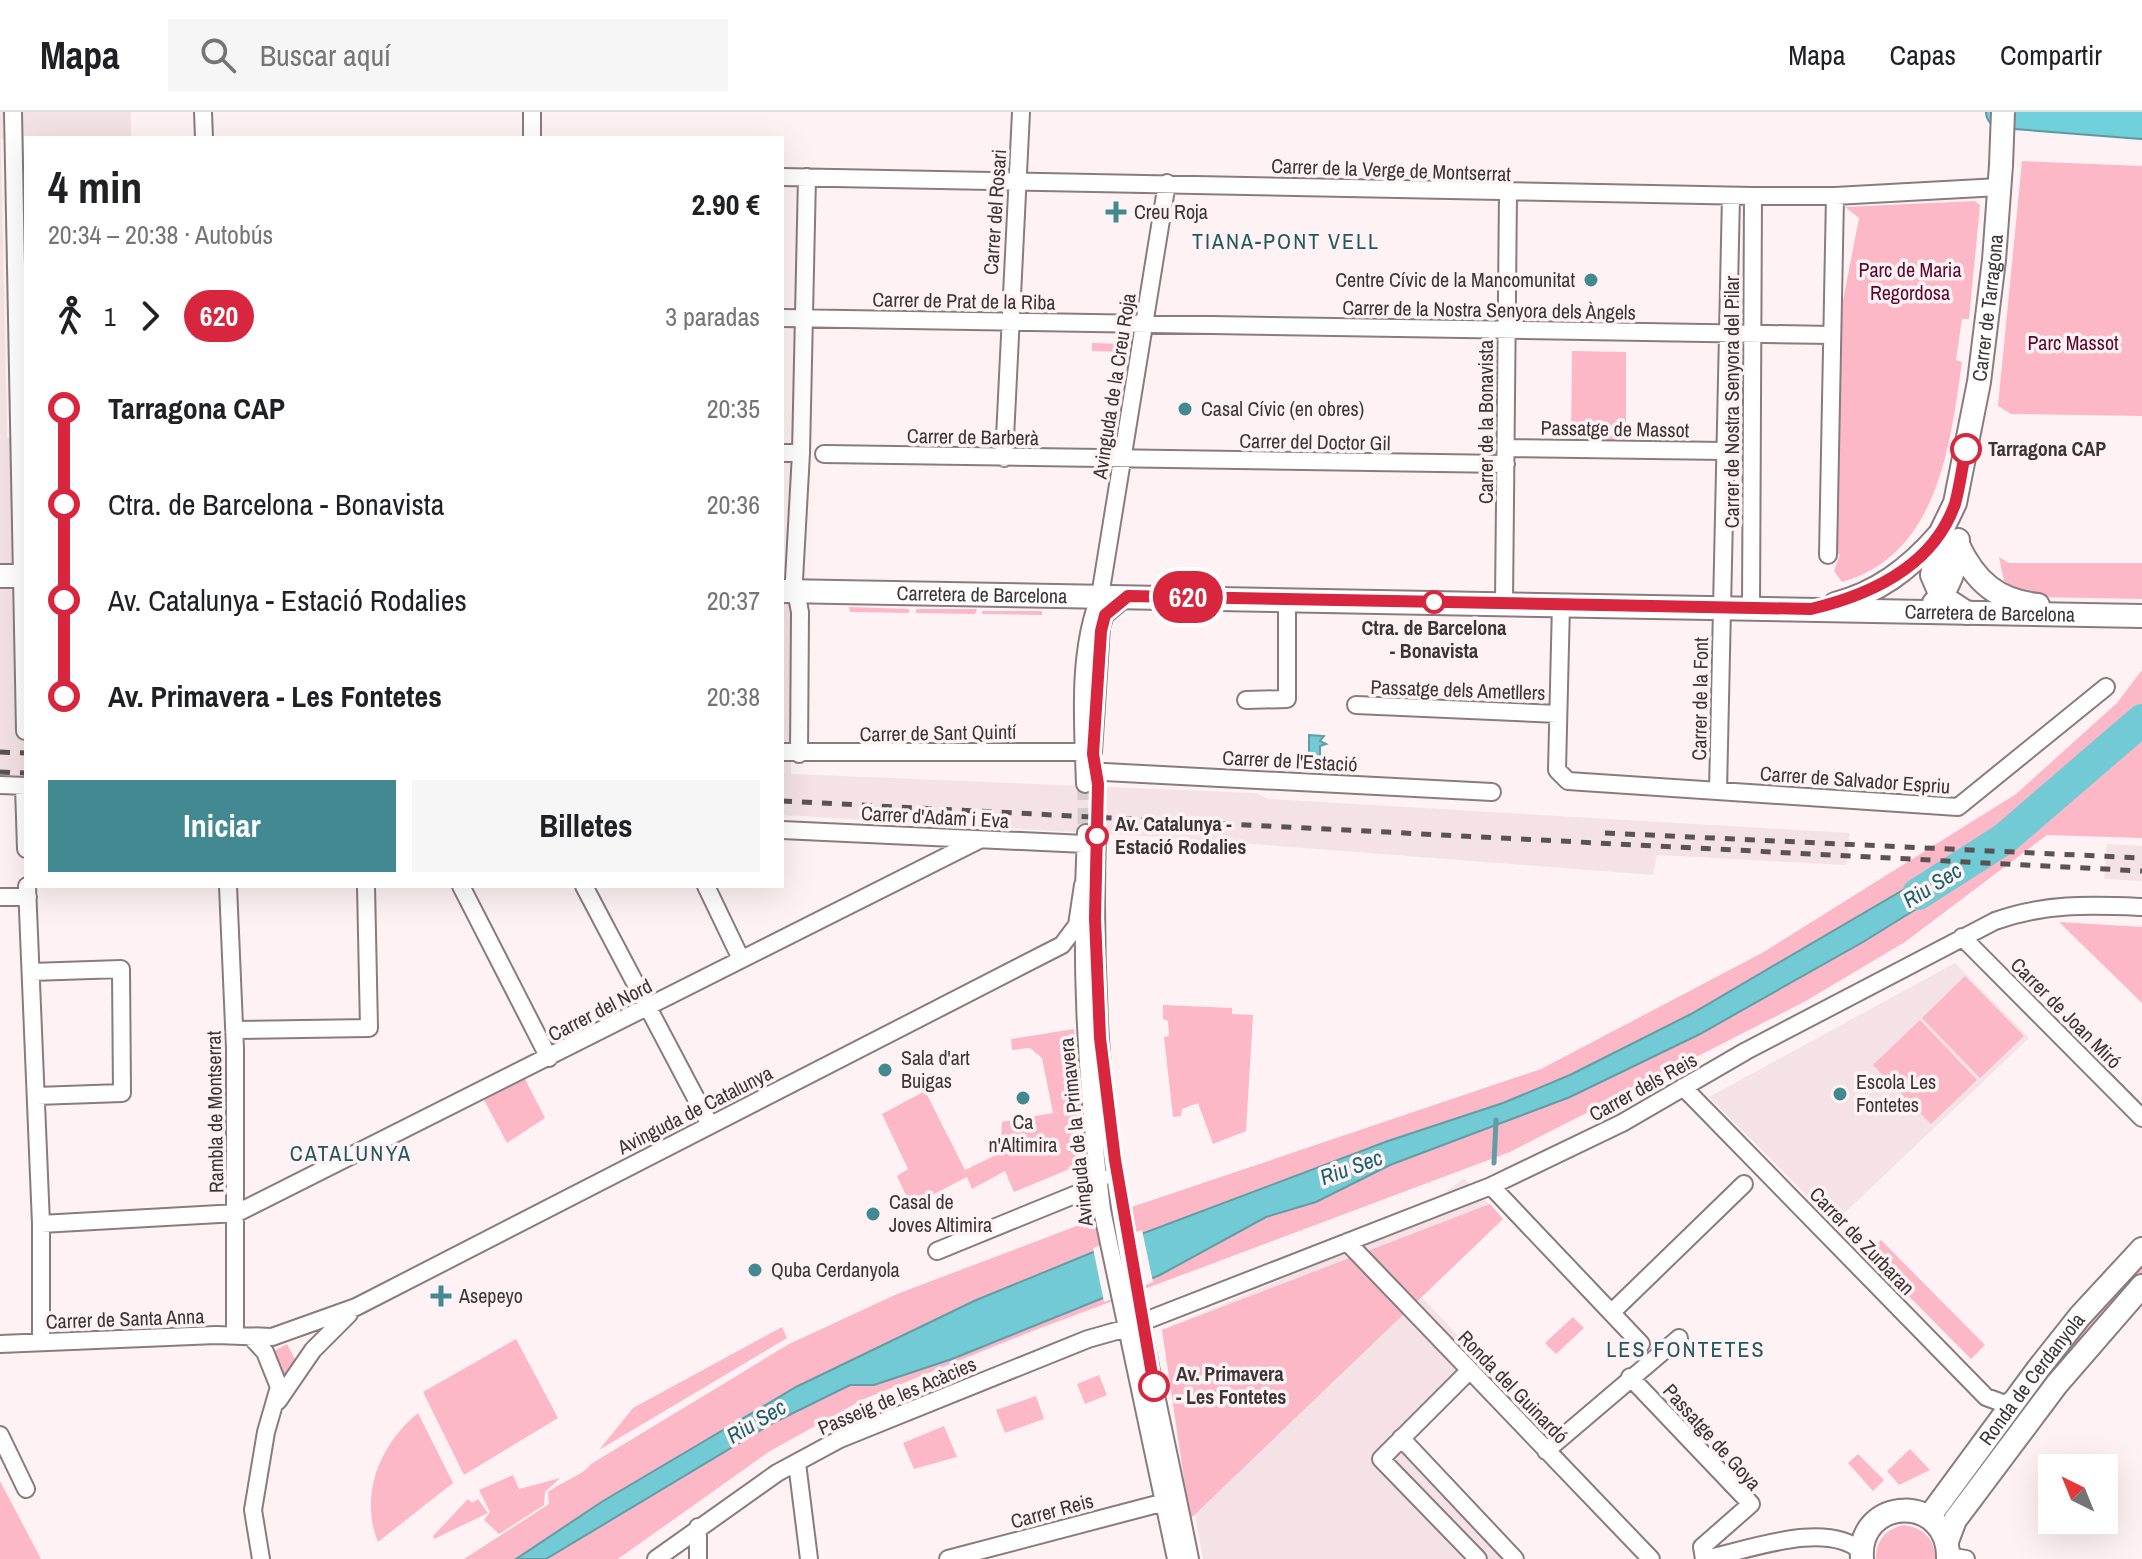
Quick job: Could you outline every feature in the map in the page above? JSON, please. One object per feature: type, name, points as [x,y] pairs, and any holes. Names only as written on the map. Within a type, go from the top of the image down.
[{"type":"highway","points":[[2002,112],[2142,123]]},
{"type":"main road","name":"Carrer de Tarragona","points":[[1950,538],[1988,320],[2002,112]]},
{"type":"main road","points":[[1924,613],[1941,596],[1955,566],[1950,538]]},
{"type":"main road","points":[[1811,609],[1860,596],[1891,580],[1950,538]]},
{"type":"main road","points":[[1950,538],[1975,575],[2004,598],[2069,607],[2087,614]]},
{"type":"main road","name":"Carretera de Barcelona","points":[[788,591],[1075,595],[1097,604],[1128,596],[2142,616]]},
{"type":"main road","points":[[1941,596],[1968,614]]},
{"type":"main road","name":"Ronda de Cerdanyola","points":[[1929,1517],[2080,1316],[2142,1249]]},
{"type":"main road","name":"Ronda de Cerdanyola","points":[[1952,1554],[1955,1520],[2057,1384],[2142,1286]]},
{"type":"main road","points":[[1861,1555],[1869,1528],[1889,1513],[1903,1510],[1929,1517],[1952,1554]]},
{"type":"street","points":[[13,112],[22,304],[22,434],[15,576],[24,716]]},
{"type":"street","points":[[203,112],[204,136]]},
{"type":"street","points":[[532,112],[532,136]]},
{"type":"street","name":"Carrer del Rosari","points":[[1004,458],[1008,321],[1021,112]]},
{"type":"street","name":"Carrer de la Verge de Montserrat","points":[[784,177],[1167,183],[1508,193],[1835,196],[2000,176]]},
{"type":"street","points":[[799,754],[800,612],[788,591],[801,453],[807,177]]},
{"type":"street","name":"Avinguda de la Creu Roja","points":[[1097,604],[1167,183]]},
{"type":"street","name":"Carrer de la Bonavista","points":[[1504,603],[1508,193]]},
{"type":"street","name":"Carrer de Nostra Senyora del Pilar","points":[[1721,606],[1731,196]]},
{"type":"street","name":"Carrer de Nostra Senyora del Pilar","points":[[1751,607],[1753,196]]},
{"type":"street","points":[[1828,555],[1835,196]]},
{"type":"street","name":"Carrer de Prat de la Riba","points":[[784,318],[1145,324]]},
{"type":"street","name":"Carrer de la Nostra Senyora dels Àngels","points":[[1145,324],[1832,335]]},
{"type":"street","name":"Passatge de Massot","points":[[1506,456],[1724,451]]},
{"type":"street","points":[[784,453],[801,453]]},
{"type":"street","name":"Carrer de Barberà","points":[[824,454],[1123,457]]},
{"type":"street","name":"Carrer del Doctor Gil","points":[[1123,457],[1506,456]]},
{"type":"street","points":[[1089,766],[1101,627],[1105,615],[1128,596]]},
{"type":"street","points":[[1246,700],[1287,699],[1287,599]]},
{"type":"street","points":[[1089,766],[1097,604]]},
{"type":"street","points":[[1558,714],[1561,604]]},
{"type":"street","name":"Carrer de la Font","points":[[1718,791],[1721,606]]},
{"type":"street","name":"Carrer de Salvador Espriu","points":[[1558,714],[1557,770],[1560,777],[1568,781],[1958,807],[2106,687]]},
{"type":"street","name":"Passatge dels Ametllers","points":[[1356,705],[1558,714]]},
{"type":"street","name":"Carrer de Sant Quintí","points":[[784,752],[1089,766]]},
{"type":"street","name":"Carrer de l'Estació","points":[[1089,766],[1492,792]]},
{"type":"street","points":[[0,785],[24,786]]},
{"type":"street","name":"Carrer d'Adam i Eva","points":[[784,830],[979,840],[1089,837]]},
{"type":"street","points":[[1089,837],[1096,968]]},
{"type":"street","name":"Avinguda de Catalunya","points":[[243,1337],[284,1336],[356,1307],[1053,949],[1071,938],[1077,925],[1089,837]]},
{"type":"street","name":"Carrer del Nord","points":[[237,1213],[979,840]]},
{"type":"street","name":"Avinguda de Catalunya","points":[[1083,885],[1084,934]]},
{"type":"street","name":"Rambla de Montserrat","points":[[228,888],[243,1337]]},
{"type":"street","points":[[234,1030],[369,1028],[366,888]]},
{"type":"street","points":[[462,888],[549,1058]]},
{"type":"street","points":[[585,888],[710,1125]]},
{"type":"street","points":[[707,888],[741,959]]},
{"type":"street","points":[[0,897],[28,892],[41,1224],[41,1341]]},
{"type":"street","name":"Carrer dels Reis","points":[[1159,1315],[1491,1186],[1622,1123],[1962,937],[2007,917],[2045,907],[2142,907]]},
{"type":"street","name":"Avinguda de la Primavera","points":[[1084,934],[1096,968],[1094,1048],[1121,1305],[1134,1325],[1190,1559]]},
{"type":"street","name":"Carrer de Joan Miró","points":[[1962,937],[2142,1118]]},
{"type":"street","points":[[1053,949],[1072,953],[1096,968]]},
{"type":"street","points":[[31,972],[121,969],[122,1093],[36,1096]]},
{"type":"street","name":"Carrer de Zurbaran","points":[[1683,1087],[1986,1397],[2005,1404],[2019,1395]]},
{"type":"street","points":[[1612,1312],[1744,1184]]},
{"type":"street","points":[[1491,1186],[1641,1344]]},
{"type":"street","points":[[937,1251],[1110,1190]]},
{"type":"street","name":"Avinguda de la Primavera","points":[[1110,1190],[1139,1297],[1131,1346],[1176,1559]]},
{"type":"street","points":[[41,1224],[237,1213]]},
{"type":"street","name":"Ronda del Guinardó","points":[[1347,1242],[1651,1559]]},
{"type":"street","name":"Avinguda de Catalunya","points":[[261,1559],[253,1510],[266,1432],[278,1401],[313,1350],[356,1307]]},
{"type":"street","name":"Passeig de les Acàcies","points":[[656,1559],[698,1527],[840,1439],[1097,1336],[1159,1315]]},
{"type":"street","points":[[243,1337],[273,1366],[279,1387],[278,1401]]},
{"type":"street","name":"Carrer de Santa Anna","points":[[0,1344],[243,1337]]},
{"type":"street","name":"Passeig de les Acàcies","points":[[994,1377],[1016,1376],[1109,1337],[1121,1338],[1131,1346]]},
{"type":"street","points":[[1546,1451],[1679,1338]]},
{"type":"street","points":[[1469,1371],[1381,1459],[1478,1559]]},
{"type":"street","name":"Passatge de Goya","points":[[1630,1377],[1751,1504],[1702,1547],[1705,1559]]},
{"type":"street","points":[[0,1435],[26,1489]]},
{"type":"street","points":[[1401,1438],[1515,1559]]},
{"type":"street","points":[[797,1463],[809,1559]]},
{"type":"street","name":"Carrer Reis","points":[[948,1559],[1165,1502]]},
{"type":"street","points":[[698,1527],[698,1559]]},
{"type":"street","points":[[1705,1559],[1817,1535],[1837,1536],[1861,1555]]},
{"type":"shaded area","points":[[0,112],[131,112],[131,136],[24,136],[24,139],[1,139],[7,438],[24,438],[24,781],[0,780]]},
{"type":"shaded area","points":[[784,585],[792,585],[791,774],[1255,793],[1269,799],[1850,833],[1846,865],[1657,855],[1653,875],[1177,838],[784,815]]},
{"type":"shaded area","points":[[2107,844],[2142,846],[2142,881],[2104,879]]},
{"type":"shaded area","name":"Escola Les Fontetes","points":[[1955,963],[2029,1038],[1834,1223],[1709,1097]]},
{"type":"shaded area","points":[[1464,1178],[1503,1219],[1422,1297],[1485,1365],[1410,1437],[1505,1559],[1203,1559],[1162,1330],[1398,1230]]},
{"type":"green space","name":"Parc Massot","points":[[2022,161],[2142,166],[2142,416],[2011,414],[1998,406]]},
{"type":"green space","name":"Parc de Maria Regordosa","points":[[1975,201],[1980,205],[1969,319],[1962,319],[1956,360],[1962,362],[1952,428],[1934,493],[1919,523],[1900,548],[1874,568],[1842,582],[1834,571],[1840,554],[1836,554],[1840,316],[1859,218],[1845,207]]},
{"type":"green space","points":[[1092,343],[1129,344],[1128,352],[1092,351]]},
{"type":"green space","points":[[1572,351],[1626,352],[1626,443],[1571,443]]},
{"type":"green space","points":[[1999,557],[2009,563],[2142,563],[2142,599],[2036,597],[2020,592],[2004,581]]},
{"type":"green space","points":[[849,607],[909,609],[909,613],[850,612]]},
{"type":"green space","points":[[916,609],[977,609],[975,614],[916,613]]},
{"type":"green space","points":[[982,611],[1042,611],[1042,615],[982,614]]},
{"type":"green space","points":[[2142,670],[2142,838],[2047,835],[1905,942],[1804,1002],[1510,1152],[1030,1332],[864,1399],[770,1451],[618,1559],[464,1559],[549,1504],[548,1492],[553,1488],[789,1344],[897,1294],[1087,1222],[1541,1069],[1762,953],[2016,794],[2117,703]]},
{"type":"green space","points":[[2059,922],[2142,927],[2142,1003]]},
{"type":"green space","points":[[1965,976],[2024,1036],[1980,1078],[1922,1018]]},
{"type":"green space","points":[[1163,1005],[1232,1008],[1232,1014],[1253,1015],[1246,1131],[1213,1144],[1198,1103],[1182,1109],[1181,1116],[1173,1117],[1164,1037],[1169,1036],[1168,1021],[1163,1019]]},
{"type":"green space","points":[[1920,1020],[1977,1080],[1931,1124],[1873,1065]]},
{"type":"green space","points":[[1074,1029],[1082,1122],[1079,1165],[1014,1192],[1005,1171],[972,1189],[967,1177],[911,1206],[897,1176],[908,1169],[882,1114],[925,1091],[965,1170],[1000,1153],[1002,1122],[1053,1113],[1042,1058],[1030,1048],[1012,1050],[1011,1039]]},
{"type":"green space","points":[[525,1079],[545,1118],[507,1143],[484,1100]]},
{"type":"green space","points":[[1490,1204],[1503,1219],[1190,1519],[1162,1330]]},
{"type":"green space","points":[[1881,1240],[1985,1345],[1971,1359],[1867,1254]]},
{"type":"green space","points":[[2142,1262],[2142,1276],[1965,1496],[1958,1491],[2052,1368]]},
{"type":"green space","points":[[1573,1317],[1584,1328],[1556,1354],[1545,1343]]},
{"type":"green space","points":[[782,1327],[787,1338],[599,1450],[633,1408]]},
{"type":"green space","points":[[516,1339],[558,1418],[464,1475],[423,1392]]},
{"type":"green space","points":[[287,1344],[296,1361],[285,1377],[272,1352]]},
{"type":"green space","points":[[1099,1375],[1107,1395],[1085,1404],[1077,1384]]},
{"type":"green space","points":[[1036,1396],[1044,1419],[1005,1433],[996,1410]]},
{"type":"green space","points":[[418,1413],[453,1483],[378,1542],[371,1506],[377,1472],[393,1440]]},
{"type":"green space","points":[[944,1426],[957,1457],[914,1469],[903,1443]]},
{"type":"green space","points":[[1910,1449],[1930,1470],[1899,1485],[1887,1471]]},
{"type":"green space","points":[[1858,1454],[1884,1480],[1873,1491],[1848,1463]]},
{"type":"green space","points":[[513,1475],[519,1489],[560,1478],[545,1492],[544,1505],[499,1534],[484,1520],[490,1512],[479,1490]]},
{"type":"green space","points":[[0,1481],[41,1559],[0,1559]]},
{"type":"green space","points":[[468,1499],[472,1503],[478,1499],[488,1513],[434,1539],[433,1536]]},
{"type":"green space","points":[[1904,1525],[1927,1536],[1935,1559],[1876,1559],[1883,1536]]},
{"type":"water","points":[[1309,735],[1324,736],[1320,741],[1326,744],[1320,746],[1320,759],[1309,759]]},
{"type":"water","points":[[1939,869],[1976,872],[1863,942],[1700,1034],[1570,1097],[1390,1165],[1316,1202],[1266,1217],[1160,1275],[952,1359],[874,1385],[850,1385],[771,1424],[546,1559],[516,1559],[603,1501],[796,1387],[974,1301],[1091,1253],[1388,1141],[1503,1103],[1570,1075],[1691,1014]]},
{"type":"pier","points":[[1142,1230],[1153,1282],[1104,1302],[1093,1248]]},
{"type":"waterway","name":"Riu Sec","points":[[1918,894],[2004,839],[2142,720]]},
{"type":"waterway","points":[[1494,1163],[1496,1120]]},
{"type":"tunnel","points":[[1085,784],[1086,833]]},
{"type":"tunnel","points":[[1097,834],[1098,784]]},
{"type":"railway","points":[[0,752],[24,753]]},
{"type":"railway","points":[[0,772],[24,773]]},
{"type":"railway","points":[[784,801],[2142,871]]},
{"type":"railway","points":[[1605,833],[2142,858]]},
{"type":"bus line","name":"620","points":[[1154,1386],[1141,1326],[1139,1297],[1115,1160],[1100,1038],[1100,976],[1095,918],[1098,784],[1093,754],[1101,627],[1105,615],[1128,596],[1811,609],[1866,593],[1891,580],[1925,551],[1941,532],[1955,503],[1966,449]]},
{"type":"place","name":"Creu Roja","points":[[1116,212]]},
{"type":"place","name":"Centre Cívic de la Mancomunitat","points":[[1591,280]]},
{"type":"place","name":"Casal Cívic (en obres)","points":[[1185,409]]},
{"type":"place","name":"Tarragona CAP","points":[[1966,449]]},
{"type":"place","name":"Ctra. de Barcelona - Bonavista","points":[[1434,602]]},
{"type":"place","name":"Av. Catalunya - Estació Rodalies","points":[[1097,836]]},
{"type":"place","name":"Sala d'art Buigas","points":[[885,1070]]},
{"type":"place","name":"Escola Les Fontetes","points":[[1840,1094]]},
{"type":"place","name":"Ca n'Altimira","points":[[1023,1098]]},
{"type":"place","name":"Casal de Joves Altimira","points":[[873,1214]]},
{"type":"place","name":"Quba Cerdanyola","points":[[755,1270]]},
{"type":"place","name":"Asepeyo","points":[[441,1296]]},
{"type":"place","name":"Av. Primavera - Les Fontetes","points":[[1154,1386]]},
{"type":"district","name":"TIANA-PONT VELL","points":[[1286,241]]},
{"type":"district","name":"CATALUNYA","points":[[351,1153]]},
{"type":"district","name":"LES FONTETES","points":[[1686,1349]]}]
